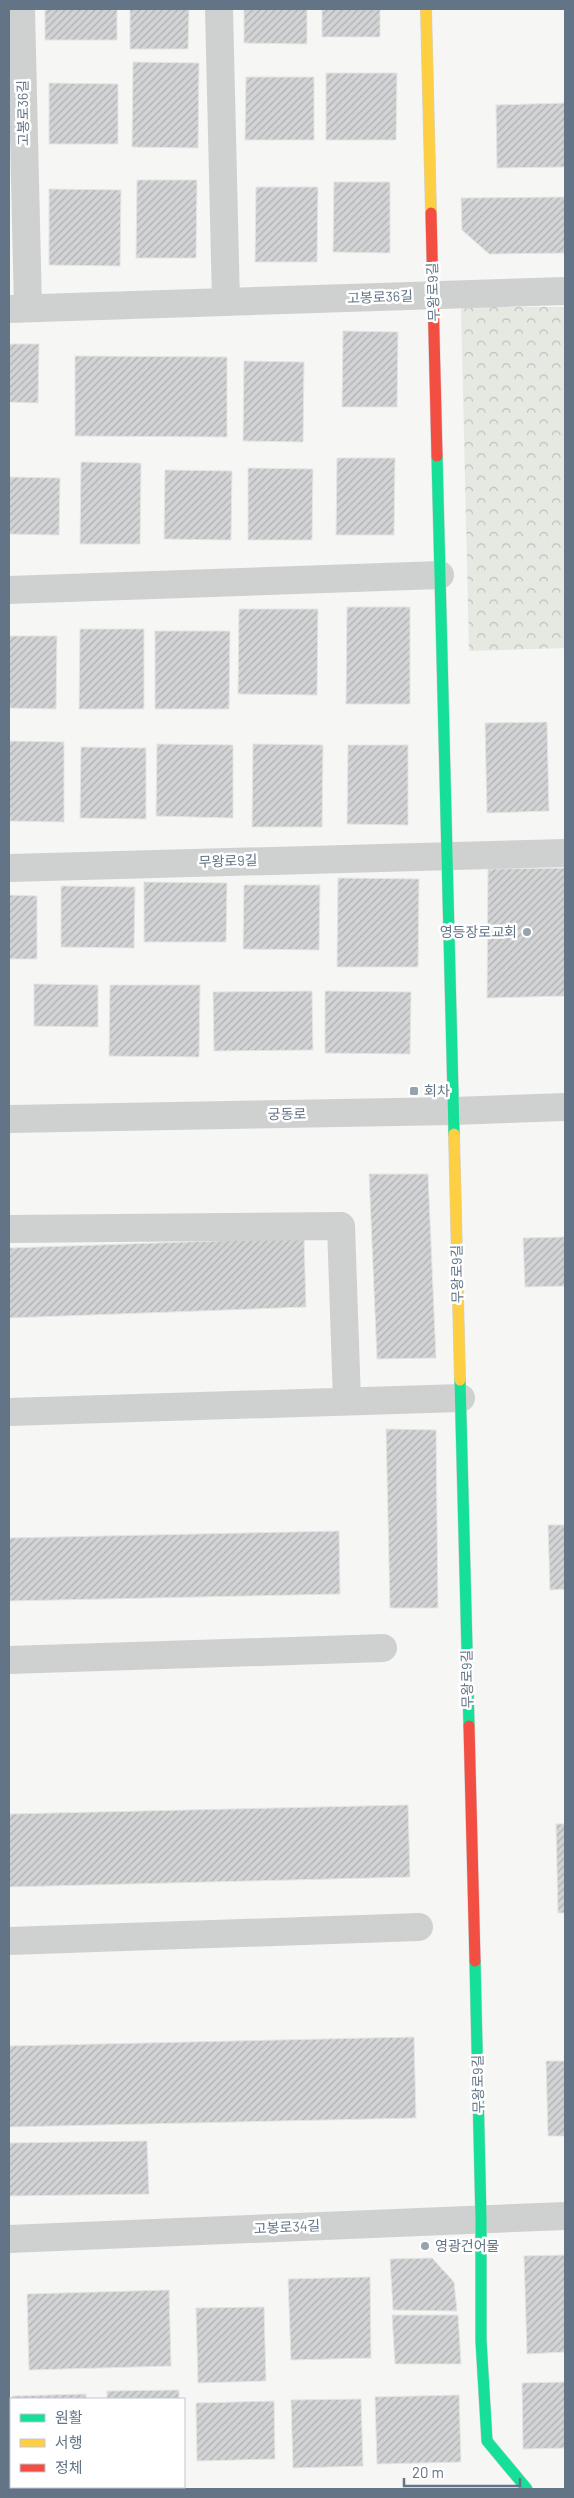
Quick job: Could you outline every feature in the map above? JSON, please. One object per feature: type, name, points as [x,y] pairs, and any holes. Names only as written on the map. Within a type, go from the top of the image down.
[{"type":"street","name":"고봉로36길","points":[[21,9],[18,308],[565,292]]},
{"type":"street","points":[[219,9],[226,302]]},
{"type":"street","name":"무왕로9길","points":[[426,9],[481,2219],[482,2341],[487,2441],[526,2489]]},
{"type":"street","points":[[9,590],[440,575]]},
{"type":"street","points":[[447,854],[565,853]]},
{"type":"street","name":"무왕로9길","points":[[9,868],[447,854]]},
{"type":"street","name":"궁동로","points":[[9,1119],[453,1111],[565,1107]]},
{"type":"street","points":[[9,1229],[342,1226],[347,1402]]},
{"type":"street","points":[[9,1412],[460,1398]]},
{"type":"street","points":[[9,1660],[383,1648]]},
{"type":"street","points":[[9,1941],[419,1927]]},
{"type":"street","name":"고봉로34길","points":[[9,2239],[565,2216]]},
{"type":"green space","points":[[461,307],[565,307],[565,648],[469,651]]},
{"type":"building","points":[[45,9],[117,9],[117,40],[45,40]]},
{"type":"building","points":[[130,9],[189,9],[188,49],[130,49]]},
{"type":"building","points":[[244,9],[307,9],[307,44],[244,43]]},
{"type":"building","points":[[322,9],[380,9],[380,37],[322,37]]},
{"type":"building","points":[[133,62],[199,63],[198,148],[132,147]]},
{"type":"building","points":[[326,73],[397,73],[396,140],[326,140]]},
{"type":"building","points":[[246,77],[314,77],[314,140],[245,140]]},
{"type":"building","points":[[49,83],[118,84],[118,144],[49,144]]},
{"type":"building","points":[[565,103],[565,167],[497,168],[496,105]]},
{"type":"building","points":[[137,180],[197,180],[196,258],[136,258]]},
{"type":"building","points":[[334,182],[390,182],[390,253],[333,252]]},
{"type":"building","points":[[256,187],[318,187],[317,262],[255,262]]},
{"type":"building","points":[[49,189],[121,190],[120,266],[49,265]]},
{"type":"building","points":[[565,197],[565,253],[489,254],[462,230],[461,198]]},
{"type":"building","points":[[343,331],[398,332],[397,407],[342,407]]},
{"type":"building","points":[[9,344],[39,344],[38,403],[9,402]]},
{"type":"building","points":[[75,356],[227,357],[227,437],[75,436]]},
{"type":"building","points":[[244,361],[304,362],[303,442],[243,441]]},
{"type":"building","points":[[337,458],[395,458],[394,535],[336,535]]},
{"type":"building","points":[[81,462],[141,463],[140,544],[80,544]]},
{"type":"building","points":[[248,468],[313,469],[312,540],[248,540]]},
{"type":"building","points":[[165,470],[232,471],[231,540],[164,539]]},
{"type":"building","points":[[9,477],[60,478],[59,535],[9,534]]},
{"type":"building","points":[[347,607],[410,607],[410,704],[346,704]]},
{"type":"building","points":[[239,609],[318,609],[317,695],[238,694]]},
{"type":"building","points":[[80,629],[144,629],[144,709],[79,709]]},
{"type":"building","points":[[155,631],[230,631],[229,709],[155,709]]},
{"type":"building","points":[[9,636],[57,636],[56,709],[9,708]]},
{"type":"building","points":[[547,722],[549,811],[487,813],[485,723]]},
{"type":"building","points":[[9,741],[64,742],[64,822],[9,821]]},
{"type":"building","points":[[157,744],[233,745],[233,818],[156,816]]},
{"type":"building","points":[[253,744],[323,745],[322,827],[252,827]]},
{"type":"building","points":[[348,745],[408,745],[408,825],[347,824]]},
{"type":"building","points":[[81,747],[146,748],[146,819],[80,818]]},
{"type":"building","name":"영등장로교회","points":[[565,868],[565,996],[487,998],[488,869]]},
{"type":"building","points":[[338,878],[419,879],[418,967],[337,967]]},
{"type":"building","points":[[144,882],[227,883],[226,942],[144,942]]},
{"type":"building","points":[[244,885],[320,885],[319,950],[243,949]]},
{"type":"building","points":[[61,886],[135,887],[134,948],[61,947]]},
{"type":"building","points":[[9,895],[37,896],[37,959],[9,959]]},
{"type":"building","points":[[34,984],[98,985],[98,1027],[34,1026]]},
{"type":"building","points":[[110,985],[200,985],[199,1057],[109,1056]]},
{"type":"building","points":[[312,991],[313,1050],[214,1051],[213,992]]},
{"type":"building","points":[[325,991],[411,992],[410,1054],[325,1053]]},
{"type":"building","points":[[369,1174],[428,1174],[436,1358],[377,1359]]},
{"type":"building","points":[[565,1237],[565,1286],[525,1287],[523,1238]]},
{"type":"building","points":[[304,1238],[306,1307],[9,1318],[9,1248]]},
{"type":"building","points":[[386,1429],[436,1430],[438,1608],[390,1608]]},
{"type":"building","points":[[548,1525],[565,1525],[565,1589],[550,1590]]},
{"type":"building","points":[[339,1531],[340,1594],[9,1601],[9,1538]]},
{"type":"building","points":[[408,1805],[410,1877],[9,1887],[9,1814]]},
{"type":"building","points":[[556,1824],[565,1824],[565,1913],[558,1913]]},
{"type":"building","points":[[414,2037],[416,2118],[9,2127],[9,2046]]},
{"type":"building","points":[[546,2061],[565,2061],[565,2136],[548,2136]]},
{"type":"building","points":[[147,2141],[149,2194],[9,2196],[9,2143]]},
{"type":"building","points":[[565,2255],[565,2352],[527,2354],[524,2256]]},
{"type":"building","points":[[432,2258],[454,2282],[457,2311],[393,2310],[390,2259]]},
{"type":"building","points":[[370,2277],[371,2358],[291,2360],[288,2279]]},
{"type":"building","points":[[169,2290],[171,2366],[29,2370],[27,2294]]},
{"type":"building","points":[[264,2307],[266,2381],[198,2383],[196,2308]]},
{"type":"building","points":[[392,2315],[458,2315],[461,2364],[395,2364]]},
{"type":"building","points":[[565,2382],[565,2448],[523,2449],[522,2383]]},
{"type":"building","points":[[179,2390],[179,2398],[107,2398],[107,2391]]},
{"type":"building","points":[[86,2394],[86,2398],[12,2398],[12,2396]]},
{"type":"building","points":[[459,2395],[461,2462],[377,2464],[375,2397]]},
{"type":"building","points":[[361,2399],[363,2466],[293,2468],[291,2400]]},
{"type":"building","points":[[274,2401],[275,2459],[197,2461],[196,2403]]},
{"type":"traffic: fast","points":[[437,456],[454,1134]]},
{"type":"traffic: fast","points":[[460,1380],[469,1726]]},
{"type":"traffic: fast","points":[[475,1961],[481,2219],[481,2341],[487,2441],[527,2489]]},
{"type":"traffic: slow","points":[[426,9],[431,213]]},
{"type":"traffic: slow","points":[[454,1134],[460,1380]]},
{"type":"traffic: jam","points":[[431,213],[437,456]]},
{"type":"traffic: jam","points":[[469,1726],[475,1961]]},
{"type":"place","name":"영등장로교회","points":[[527,932]]},
{"type":"place","name":"회차","points":[[414,1091]]},
{"type":"place","name":"영광건어물","points":[[425,2246]]}]
